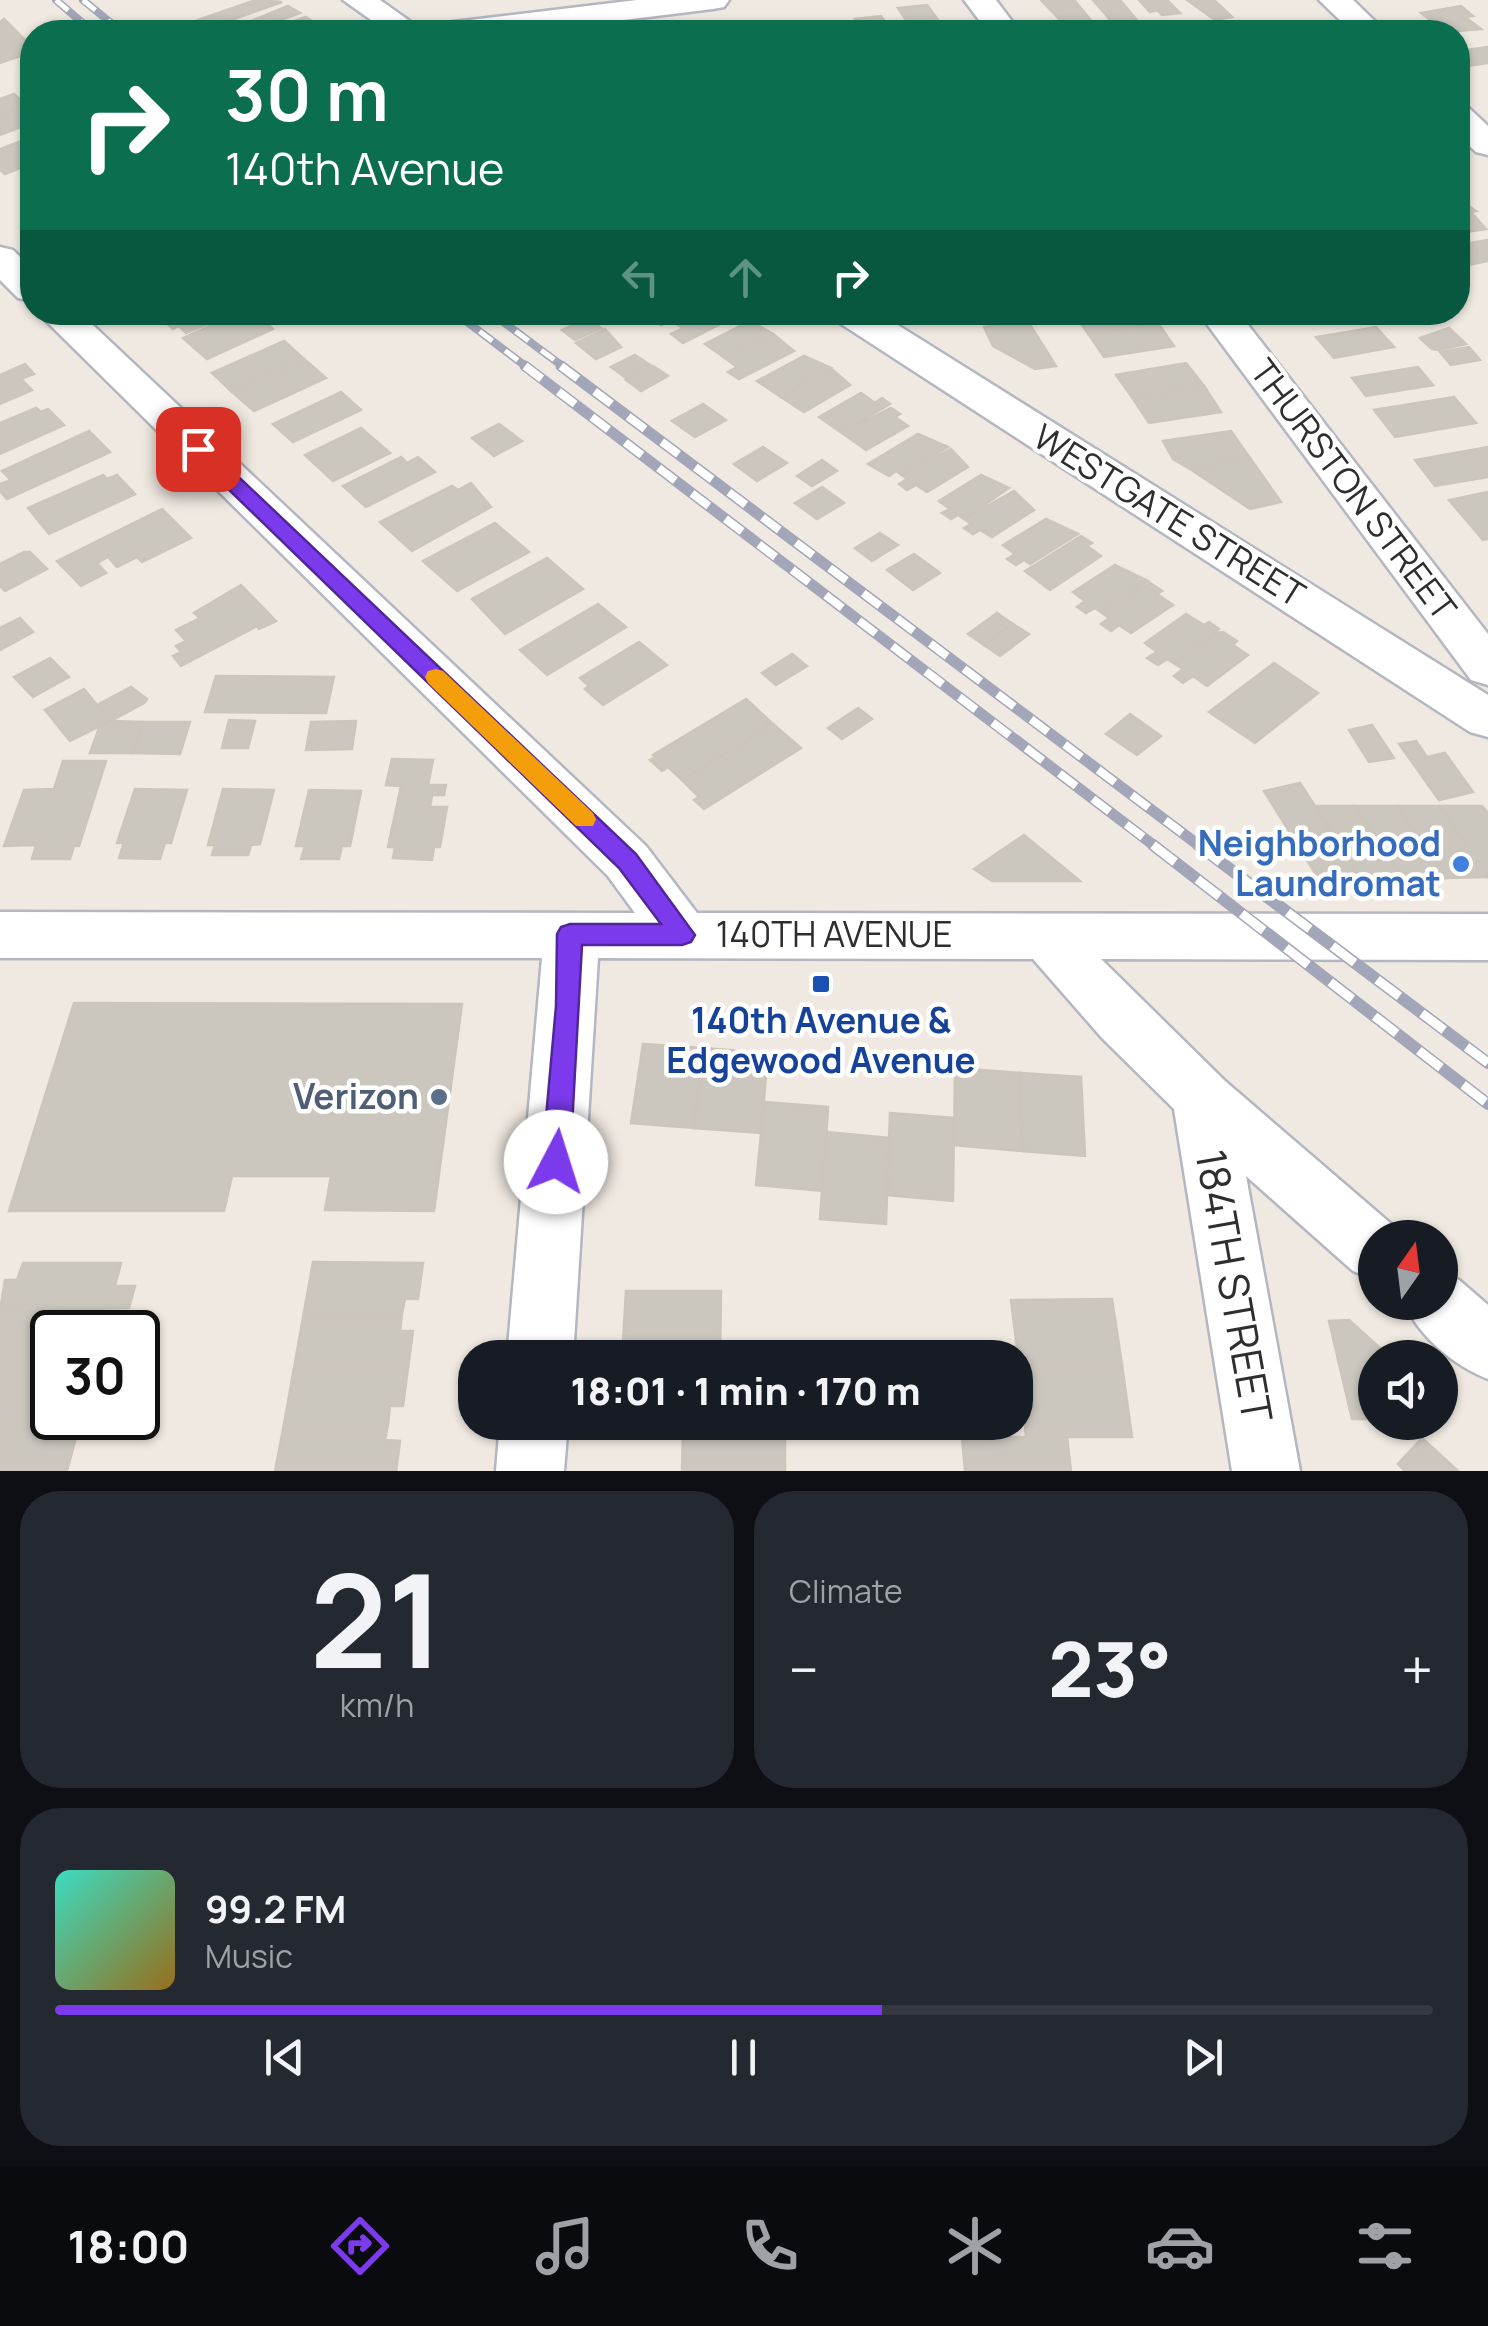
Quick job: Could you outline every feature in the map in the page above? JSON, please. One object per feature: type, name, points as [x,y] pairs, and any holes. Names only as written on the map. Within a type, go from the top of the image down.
[{"type":"street","points":[[359,0],[390,20]]},
{"type":"street","points":[[551,20],[714,0]]},
{"type":"street","points":[[1335,0],[1357,20]]},
{"type":"street","points":[[1470,128],[1488,145]]},
{"type":"street","points":[[0,258],[20,278]]},
{"type":"street","points":[[70,325],[628,861],[682,935]]},
{"type":"street","name":"WESTGATE STREET","points":[[869,325],[1488,719]]},
{"type":"street","name":"THURSTON STREET","points":[[1227,325],[1488,668]]},
{"type":"street","points":[[541,1340],[568,1006],[570,934]]},
{"type":"street","name":"140TH AVENUE","points":[[0,935],[1488,937]]},
{"type":"street","points":[[1047,936],[1080,977],[1202,1101],[1358,1235]]},
{"type":"street","name":"184TH STREET","points":[[1202,1101],[1266,1471]]},
{"type":"street","points":[[1457,1320],[1488,1347]]},
{"type":"street","points":[[530,1471],[533,1440]]},
{"type":"building","points":[[256,0],[282,2],[231,20],[198,20]]},
{"type":"building","points":[[1041,0],[1074,0],[1091,20],[1060,20]]},
{"type":"building","points":[[1093,0],[1120,0],[1136,19],[1110,20]]},
{"type":"building","points":[[1139,0],[1167,0],[1180,13],[1150,12]]},
{"type":"building","points":[[1187,0],[1214,0],[1232,17],[1215,20]]},
{"type":"building","points":[[927,5],[938,20],[906,20],[898,8]]},
{"type":"building","points":[[288,6],[300,13],[281,20],[254,20]]},
{"type":"building","points":[[1461,6],[1473,16],[1465,17],[1469,20],[1430,20],[1421,13]]},
{"type":"building","points":[[881,16],[884,20],[856,20]]},
{"type":"building","points":[[4,19],[20,35],[20,56],[0,63],[0,22]]},
{"type":"building","points":[[1488,47],[1488,63],[1470,66],[1470,49]]},
{"type":"building","points":[[14,94],[20,100],[20,109],[0,116],[0,99]]},
{"type":"building","points":[[20,109],[20,128],[0,135],[0,116]]},
{"type":"building","points":[[20,142],[20,168],[5,174],[0,170],[0,149]]},
{"type":"building","points":[[1470,207],[1476,211],[1471,212],[1486,229],[1470,231]]},
{"type":"building","points":[[1488,240],[1488,261],[1470,265],[1470,243]]},
{"type":"building","points":[[169,325],[204,325],[186,333],[179,326],[173,329]]},
{"type":"building","points":[[212,325],[269,325],[273,329],[207,359],[183,338]]},
{"type":"building","points":[[573,325],[601,328],[575,340],[562,330]]},
{"type":"building","points":[[678,325],[718,325],[683,343],[671,334],[683,328]]},
{"type":"building","points":[[742,325],[757,325],[773,334],[725,358],[705,344]]},
{"type":"building","points":[[1030,325],[1056,366],[1035,369],[993,346],[984,327]]},
{"type":"building","points":[[1082,325],[1146,325],[1089,335]]},
{"type":"building","points":[[1159,325],[1174,346],[1104,357],[1089,335]]},
{"type":"building","points":[[1376,327],[1394,347],[1334,358],[1316,337]]},
{"type":"building","points":[[1449,328],[1466,344],[1439,350],[1420,338]]},
{"type":"building","points":[[605,329],[621,347],[596,359],[576,343]]},
{"type":"building","points":[[773,334],[794,351],[739,379],[728,372],[737,367],[725,358]]},
{"type":"building","points":[[284,341],[304,359],[232,392],[212,373]]},
{"type":"building","points":[[1469,347],[1480,360],[1451,365],[1440,352]]},
{"type":"building","points":[[635,355],[650,365],[626,378],[611,367]]},
{"type":"building","points":[[804,356],[831,368],[781,397],[757,381]]},
{"type":"building","points":[[304,359],[326,378],[254,411],[232,392]]},
{"type":"building","points":[[1186,363],[1204,386],[1133,399],[1116,375]]},
{"type":"building","points":[[25,364],[34,374],[21,379],[32,390],[0,404],[0,375]]},
{"type":"building","points":[[653,366],[668,376],[641,391],[626,380]]},
{"type":"building","points":[[1418,367],[1433,385],[1366,396],[1352,378]]},
{"type":"building","points":[[833,370],[850,385],[804,412],[781,397]]},
{"type":"building","points":[[1204,386],[1221,412],[1149,423],[1133,399]]},
{"type":"building","points":[[341,392],[361,410],[293,442],[273,424]]},
{"type":"building","points":[[861,393],[875,403],[882,398],[890,404],[842,433],[819,417]]},
{"type":"building","points":[[1454,397],[1476,423],[1395,437],[1374,410]]},
{"type":"building","points":[[703,404],[726,420],[695,437],[672,421]]},
{"type":"building","points":[[36,408],[41,412],[48,409],[64,425],[0,454],[0,423]]},
{"type":"building","points":[[891,408],[900,414],[895,417],[908,426],[866,450],[842,433]]},
{"type":"building","points":[[499,424],[522,441],[494,456],[472,438]]},
{"type":"building","points":[[361,428],[390,453],[333,481],[305,455]]},
{"type":"building","points":[[89,431],[110,452],[7,499],[0,491],[0,484],[11,480],[2,471]]},
{"type":"building","points":[[1231,431],[1250,458],[1190,469],[1173,459],[1163,441]]},
{"type":"building","points":[[918,434],[948,447],[902,475],[896,471],[889,476],[868,464]]},
{"type":"building","points":[[763,447],[787,463],[757,481],[734,464]]},
{"type":"building","points":[[1488,447],[1488,477],[1435,486],[1415,460]]},
{"type":"building","points":[[951,449],[968,467],[927,492],[916,485],[907,490],[899,484],[907,479],[902,475]]},
{"type":"building","points":[[401,457],[407,463],[418,457],[435,472],[366,507],[343,486]]},
{"type":"building","points":[[1250,458],[1281,502],[1250,509],[1190,469]]},
{"type":"building","points":[[822,460],[837,471],[812,486],[797,476]]},
{"type":"building","points":[[103,475],[107,479],[117,475],[135,494],[49,534],[28,508]]},
{"type":"building","points":[[981,475],[1009,488],[964,519],[958,515],[951,519],[942,513],[950,509],[939,501]]},
{"type":"building","points":[[471,483],[491,507],[412,551],[380,522],[452,486],[458,490]]},
{"type":"building","points":[[822,487],[844,503],[817,519],[795,503]]},
{"type":"building","points":[[1014,491],[1034,510],[992,537],[964,528],[971,524],[964,519]]},
{"type":"building","points":[[1488,492],[1488,539],[1483,540],[1449,500]]},
{"type":"building","points":[[162,509],[191,538],[142,562],[137,557],[117,567],[108,557],[97,563],[106,573],[81,586],[57,561]]},
{"type":"building","points":[[1046,519],[1078,534],[1030,564],[1024,560],[1016,565],[1007,559],[1015,554],[1003,545]]},
{"type":"building","points":[[495,523],[529,552],[457,591],[423,561]]},
{"type":"building","points":[[880,533],[898,545],[872,561],[855,548]]},
{"type":"building","points":[[1081,536],[1101,556],[1050,590],[1025,571]]},
{"type":"building","points":[[30,552],[47,569],[5,591],[0,586],[0,564]]},
{"type":"building","points":[[914,554],[940,573],[913,590],[887,570]]},
{"type":"building","points":[[547,558],[583,589],[505,634],[472,599]]},
{"type":"building","points":[[1115,565],[1148,581],[1101,612],[1095,608],[1086,613],[1077,607],[1085,601],[1073,592]]},
{"type":"building","points":[[1150,583],[1162,591],[1157,594],[1173,605],[1131,633],[1119,625],[1111,631],[1101,624],[1109,618],[1101,612]]},
{"type":"building","points":[[241,585],[276,621],[259,629],[257,626],[181,666],[173,656],[181,652],[176,646],[186,641],[176,630],[200,618],[194,613]]},
{"type":"building","points":[[598,604],[626,627],[547,675],[520,650]]},
{"type":"building","points":[[997,613],[1013,624],[984,645],[968,634]]},
{"type":"building","points":[[1186,614],[1219,629],[1175,664],[1167,659],[1158,665],[1147,658],[1157,652],[1145,643]]},
{"type":"building","points":[[20,618],[33,632],[0,650],[0,628]]},
{"type":"building","points":[[1013,624],[1029,634],[1000,656],[984,645]]},
{"type":"building","points":[[1223,632],[1248,655],[1207,686],[1193,676],[1183,683],[1174,676],[1183,669],[1175,664],[1216,633]]},
{"type":"building","points":[[639,642],[667,665],[603,705],[585,689],[589,686],[580,678]]},
{"type":"building","points":[[792,654],[807,666],[776,685],[762,673]]},
{"type":"building","points":[[50,658],[69,677],[33,697],[14,677]]},
{"type":"building","points":[[1274,663],[1318,693],[1255,743],[1209,712]]},
{"type":"building","points":[[216,676],[334,677],[326,713],[205,712]]},
{"type":"building","points":[[131,687],[147,699],[111,721],[97,705]]},
{"type":"building","points":[[84,689],[110,721],[70,741],[45,710]]},
{"type":"building","points":[[746,699],[773,724],[682,780],[668,767],[662,771],[650,760],[655,758],[653,755]]},
{"type":"building","points":[[858,708],[872,719],[842,739],[828,728]]},
{"type":"building","points":[[1130,714],[1161,736],[1137,755],[1106,734]]},
{"type":"building","points":[[229,720],[255,721],[248,748],[222,748]]},
{"type":"building","points":[[111,721],[143,722],[132,753],[90,753],[99,728]]},
{"type":"building","points":[[356,721],[352,749],[306,750],[311,722]]},
{"type":"building","points":[[143,722],[190,722],[180,754],[132,753]]},
{"type":"building","points":[[773,724],[801,748],[704,809],[694,800],[699,797],[682,780]]},
{"type":"building","points":[[1372,725],[1394,758],[1369,762],[1349,730]]},
{"type":"building","points":[[1416,741],[1427,757],[1445,753],[1473,792],[1439,800],[1399,744]]},
{"type":"building","points":[[392,759],[433,760],[428,785],[446,785],[444,795],[432,795],[430,807],[447,807],[440,847],[434,847],[432,860],[393,858],[395,847],[388,847],[401,786],[386,785]]},
{"type":"building","points":[[63,761],[106,761],[79,846],[74,846],[70,859],[32,859],[36,845],[4,846],[24,790],[54,789]]},
{"type":"building","points":[[1300,783],[1360,878],[1318,878],[1264,791]]},
{"type":"building","points":[[135,789],[187,790],[171,843],[165,843],[160,859],[119,858],[124,843],[117,843]]},
{"type":"building","points":[[223,789],[274,790],[260,844],[251,845],[248,855],[212,855],[215,845],[208,845]]},
{"type":"building","points":[[309,790],[361,791],[350,846],[342,846],[339,859],[301,859],[305,846],[296,846]]},
{"type":"building","points":[[1315,806],[1355,806],[1402,878],[1360,878]]},
{"type":"building","points":[[1355,806],[1398,806],[1446,878],[1402,878]]},
{"type":"building","points":[[1398,806],[1440,806],[1488,877],[1446,878]]},
{"type":"building","points":[[1440,806],[1482,806],[1488,813],[1488,877]]},
{"type":"building","points":[[1024,835],[1080,881],[992,881],[974,869]]},
{"type":"building","points":[[74,1003],[462,1004],[434,1211],[325,1210],[331,1176],[232,1176],[224,1211],[9,1211]]},
{"type":"building","points":[[643,1044],[704,1048],[694,1128],[631,1123]]},
{"type":"building","points":[[704,1048],[768,1053],[761,1133],[694,1128]]},
{"type":"building","points":[[955,1068],[1020,1073],[1022,1151],[954,1145]]},
{"type":"building","points":[[1020,1073],[1081,1077],[1085,1156],[1022,1151]]},
{"type":"building","points":[[764,1102],[828,1107],[823,1191],[756,1185]]},
{"type":"building","points":[[890,1113],[954,1118],[953,1201],[887,1195]]},
{"type":"building","points":[[826,1132],[889,1138],[886,1224],[820,1219]]},
{"type":"building","points":[[313,1262],[423,1263],[418,1299],[405,1299],[402,1313],[304,1312]]},
{"type":"building","points":[[23,1263],[121,1263],[115,1286],[135,1286],[129,1308],[0,1311],[5,1280],[17,1280]]},
{"type":"building","points":[[626,1291],[721,1291],[720,1340],[623,1340]]},
{"type":"building","points":[[1112,1299],[1122,1365],[1033,1365],[1033,1340],[1016,1340],[1011,1300]]},
{"type":"building","points":[[0,1311],[30,1311],[30,1368],[0,1368]]},
{"type":"building","points":[[304,1312],[402,1313],[400,1331],[413,1331],[408,1368],[294,1368]]},
{"type":"building","points":[[1349,1320],[1371,1340],[1358,1340],[1358,1419],[1352,1419],[1329,1321]]},
{"type":"building","points":[[1033,1365],[1122,1365],[1132,1437],[1033,1437]]},
{"type":"building","points":[[0,1368],[30,1368],[30,1422],[0,1422]]},
{"type":"building","points":[[294,1368],[408,1368],[403,1406],[390,1406],[388,1424],[284,1424]]},
{"type":"building","points":[[0,1422],[30,1422],[30,1440],[75,1440],[67,1471],[0,1471]]},
{"type":"building","points":[[284,1424],[388,1424],[385,1440],[400,1441],[396,1471],[275,1471]]},
{"type":"building","points":[[1067,1437],[1071,1471],[965,1471],[962,1440]]},
{"type":"building","points":[[683,1440],[785,1440],[785,1471],[682,1471]]},
{"type":"building","points":[[1424,1440],[1458,1471],[1405,1471],[1398,1464]]},
{"type":"railway","points":[[56,0],[79,20]]},
{"type":"railway","points":[[83,0],[107,20]]},
{"type":"railway","points":[[471,325],[528,368]]},
{"type":"railway","points":[[507,325],[565,368]]},
{"type":"railway","points":[[525,366],[1156,847]]},
{"type":"railway","points":[[561,366],[1201,847]]},
{"type":"railway","points":[[1153,845],[1488,1104]]},
{"type":"railway","points":[[1198,845],[1488,1063]]},
{"type":"slow traffic","points":[[436,677],[584,819]]},
{"type":"place","name":"Neighborhood Laundromat","points":[[1461,864]]},
{"type":"place","name":"140th Avenue & Edgewood Avenue","points":[[821,984]]},
{"type":"place","name":"Verizon","points":[[439,1097]]},
{"type":"route","points":[[198,449],[628,861],[650,886],[682,935],[570,934],[556,1162]]}]
